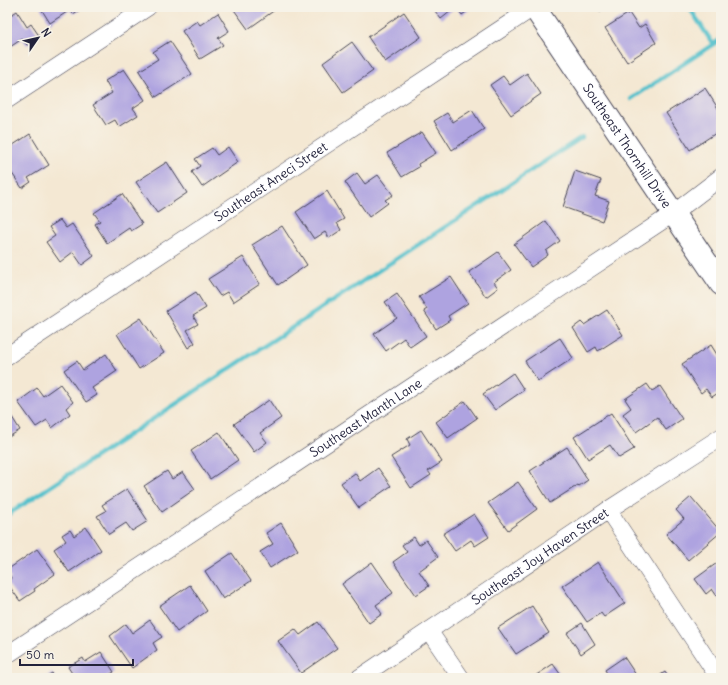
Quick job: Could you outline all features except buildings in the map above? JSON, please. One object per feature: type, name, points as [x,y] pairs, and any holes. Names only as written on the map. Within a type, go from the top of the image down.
[{"type":"street","points":[[7,100],[148,7]]},
{"type":"street","name":"Southeast Thornhill Drive","points":[[534,7],[721,284]]},
{"type":"street","name":"Southeast Aneci Street","points":[[7,356],[534,7]]},
{"type":"street","name":"Southeast Manth Lane","points":[[7,655],[674,213],[721,177]]},
{"type":"street","name":"Southeast Joy Haven Street","points":[[359,678],[608,510],[721,437]]},
{"type":"street","points":[[608,510],[719,678]]},
{"type":"street","points":[[429,631],[461,678]]},
{"type":"waterway","points":[[689,7],[713,44]]},
{"type":"waterway","points":[[631,99],[721,39]]},
{"type":"waterway","points":[[7,515],[582,137]]}]
